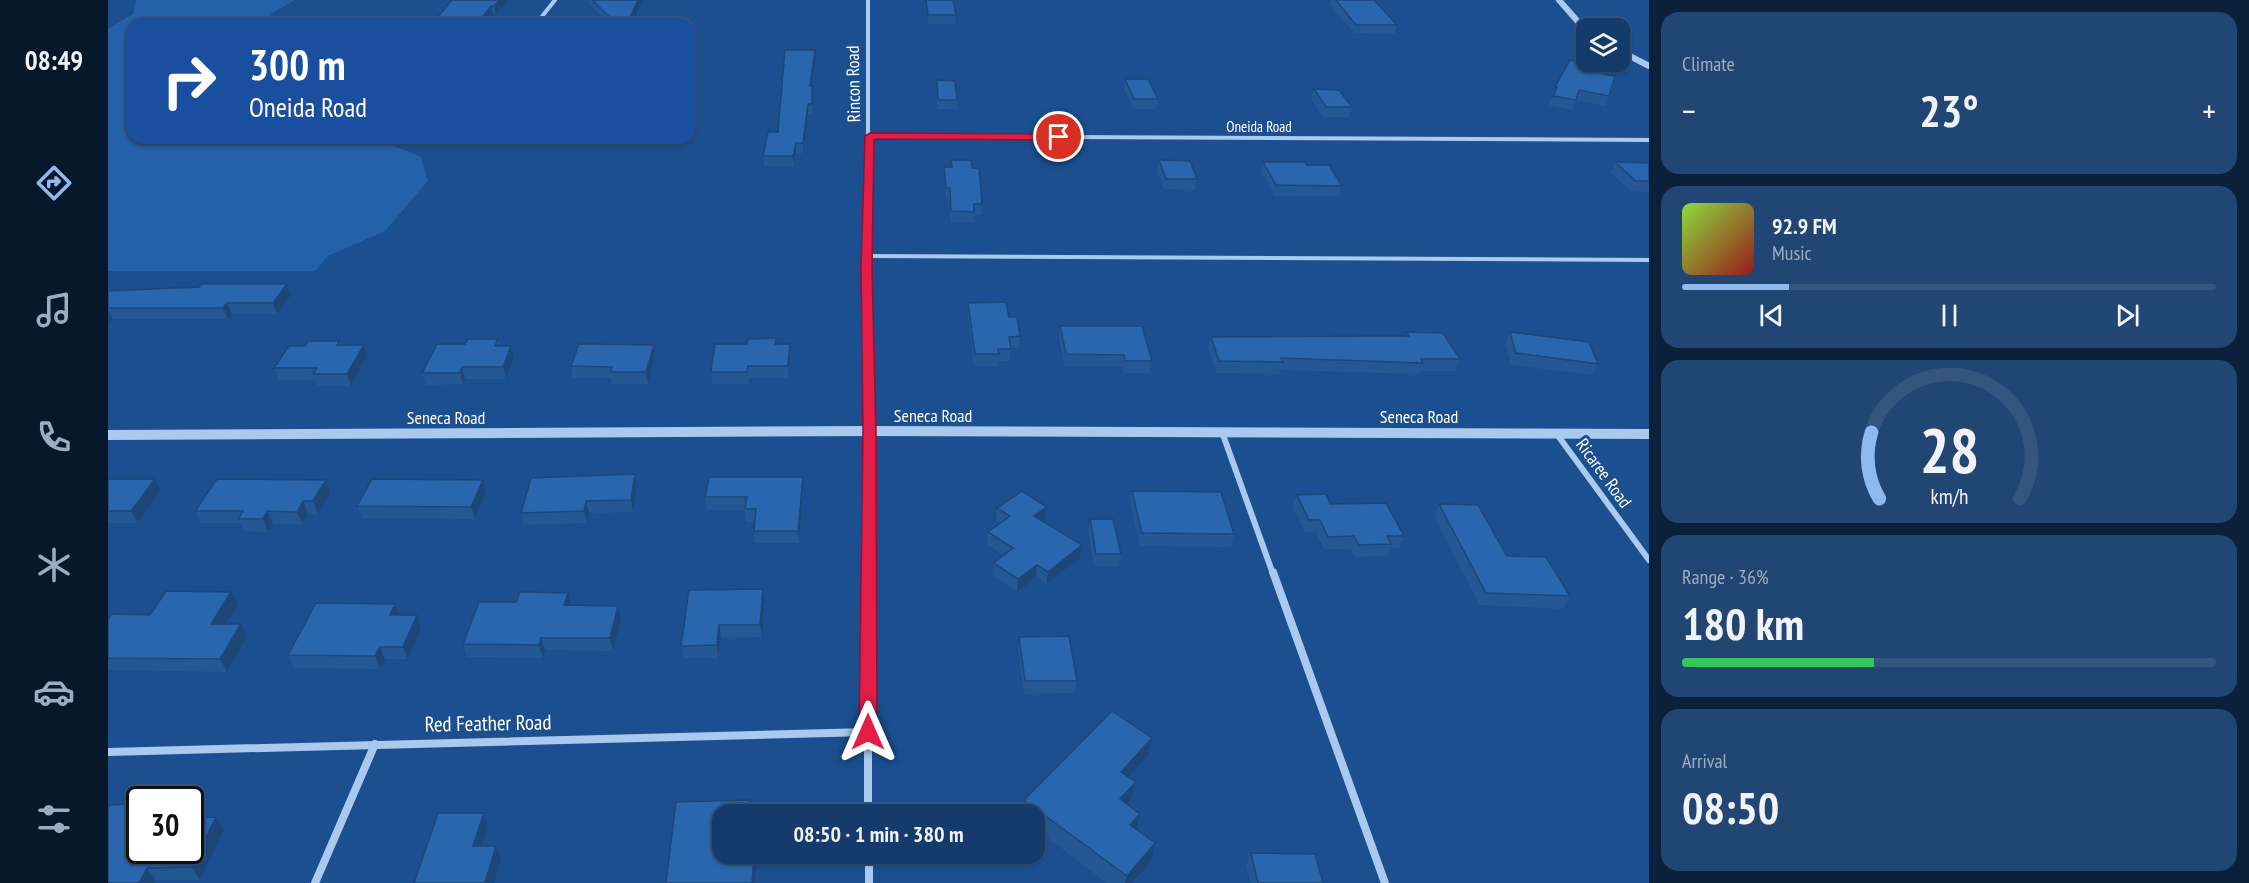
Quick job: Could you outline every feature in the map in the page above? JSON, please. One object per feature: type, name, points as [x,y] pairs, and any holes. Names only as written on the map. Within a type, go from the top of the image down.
[{"type":"street","points":[[542,18],[555,0]]},
{"type":"street","name":"Rincon Road","points":[[868,0],[870,136],[867,256],[870,431],[868,804]]},
{"type":"street","points":[[1559,0],[1576,19]]},
{"type":"street","points":[[1630,56],[1649,66]]},
{"type":"street","name":"Oneida Road","points":[[870,136],[1649,140]]},
{"type":"street","name":"Seneca Road","points":[[108,435],[870,431],[1649,434]]},
{"type":"street","points":[[1221,432],[1385,883]]},
{"type":"street","name":"Ricaree Road","points":[[1556,433],[1649,560]]},
{"type":"street","name":"Red Feather Road","points":[[108,752],[868,732]]},
{"type":"street","points":[[315,883],[375,744]]},
{"type":"street","points":[[869,864],[869,883]]},
{"type":"lane","points":[[867,256],[1649,260]]},
{"type":"shaded area","points":[[136,0],[295,0],[271,14],[271,18],[126,18],[133,14]]},
{"type":"shaded area","points":[[126,18],[126,144],[389,144],[421,157],[428,181],[385,231],[328,256],[315,271],[108,271],[108,29]]},
{"type":"building","points":[[452,0],[500,0],[491,6],[482,18],[437,18]]},
{"type":"building","points":[[592,0],[638,0],[630,18],[611,18]]},
{"type":"building","points":[[926,0],[953,0],[956,15],[928,15]]},
{"type":"building","points":[[1336,0],[1374,0],[1397,25],[1356,25]]},
{"type":"building","points":[[785,50],[815,50],[810,86],[812,86],[812,104],[808,104],[803,143],[796,143],[793,156],[763,156],[768,132],[778,132]]},
{"type":"building","points":[[1570,60],[1576,61],[1576,72],[1604,72],[1603,74],[1615,76],[1609,96],[1579,90],[1576,100],[1553,96],[1557,87],[1555,87]]},
{"type":"building","points":[[1125,79],[1148,79],[1158,99],[1134,99]]},
{"type":"building","points":[[937,80],[955,81],[957,100],[938,100]]},
{"type":"building","points":[[1314,89],[1339,90],[1352,107],[1326,107]]},
{"type":"building","points":[[951,160],[971,160],[972,168],[979,168],[982,204],[974,204],[974,212],[951,211],[950,188],[946,188],[944,167],[952,167]]},
{"type":"building","points":[[1159,160],[1190,161],[1197,179],[1166,179]]},
{"type":"building","points":[[1263,162],[1305,162],[1307,165],[1329,165],[1342,186],[1276,185]]},
{"type":"building","points":[[1615,162],[1649,163],[1649,181],[1636,181]]},
{"type":"building","points":[[201,284],[287,284],[273,303],[227,303],[223,308],[108,308],[108,291],[199,287]]},
{"type":"building","points":[[1006,302],[1009,317],[1017,317],[1020,336],[1009,337],[1011,349],[998,349],[999,354],[975,354],[968,303]]},
{"type":"building","points":[[1060,326],[1142,326],[1152,361],[1125,361],[1124,355],[1066,354]]},
{"type":"building","points":[[1407,332],[1443,333],[1460,359],[1421,359],[1423,363],[1281,358],[1283,362],[1219,361],[1211,337],[1409,336]]},
{"type":"building","points":[[1510,332],[1589,342],[1598,364],[1516,353]]},
{"type":"building","points":[[776,338],[775,344],[790,344],[788,366],[748,366],[747,372],[711,372],[715,344],[747,344],[748,339]]},
{"type":"building","points":[[468,339],[498,339],[495,346],[511,346],[503,367],[462,367],[460,373],[422,373],[437,344],[465,344]]},
{"type":"building","points":[[308,341],[339,341],[337,345],[364,345],[347,374],[313,374],[317,368],[274,368],[289,346],[305,346]]},
{"type":"building","points":[[579,344],[654,345],[646,372],[610,372],[612,367],[571,366]]},
{"type":"building","points":[[635,474],[631,500],[586,501],[584,511],[521,513],[531,478]]},
{"type":"building","points":[[709,477],[803,477],[798,531],[754,531],[756,509],[745,509],[747,497],[705,497]]},
{"type":"building","points":[[108,479],[155,479],[131,511],[108,511]]},
{"type":"building","points":[[217,479],[326,480],[313,501],[303,501],[297,512],[267,511],[263,519],[238,519],[243,511],[195,511]]},
{"type":"building","points":[[372,479],[483,480],[471,507],[357,506]]},
{"type":"building","points":[[1022,491],[1047,507],[1034,516],[1082,545],[1048,572],[1037,565],[1018,579],[993,563],[1013,548],[988,532],[1010,516],[997,508]]},
{"type":"building","points":[[1132,491],[1221,492],[1234,534],[1142,533]]},
{"type":"building","points":[[1326,494],[1330,504],[1386,503],[1404,536],[1387,536],[1391,544],[1359,545],[1354,536],[1328,537],[1320,520],[1309,520],[1297,495]]},
{"type":"building","points":[[1439,504],[1478,505],[1507,556],[1546,557],[1570,596],[1486,593]]},
{"type":"building","points":[[1090,519],[1113,519],[1121,554],[1096,554]]},
{"type":"building","points":[[763,589],[760,625],[719,625],[717,645],[681,646],[689,590]]},
{"type":"building","points":[[166,591],[231,592],[211,624],[241,624],[220,659],[108,658],[108,619],[111,614],[150,615]]},
{"type":"building","points":[[520,592],[568,593],[564,605],[618,606],[610,638],[541,638],[539,645],[463,644],[479,602],[516,602]]},
{"type":"building","points":[[316,603],[395,604],[390,615],[417,615],[403,647],[380,647],[375,656],[288,655]]},
{"type":"building","points":[[1069,636],[1077,681],[1025,681],[1019,637]]},
{"type":"building","points":[[1112,711],[1152,738],[1121,772],[1136,782],[1120,799],[1140,814],[1130,825],[1155,843],[1127,876],[1045,815],[1045,804],[1029,804],[1024,800]]},
{"type":"building","points":[[750,800],[750,804],[712,804],[712,864],[753,864],[752,883],[666,883],[676,802]]},
{"type":"building","points":[[126,804],[126,864],[192,864],[191,867],[147,868],[139,883],[108,883],[108,805]]},
{"type":"building","points":[[438,813],[484,813],[473,846],[496,846],[485,883],[414,883]]},
{"type":"building","points":[[204,817],[216,817],[204,841]]},
{"type":"building","points":[[1251,853],[1315,854],[1323,883],[1258,883]]},
{"type":"route","points":[[868,732],[870,431],[866,268],[870,136],[1059,137]]}]
